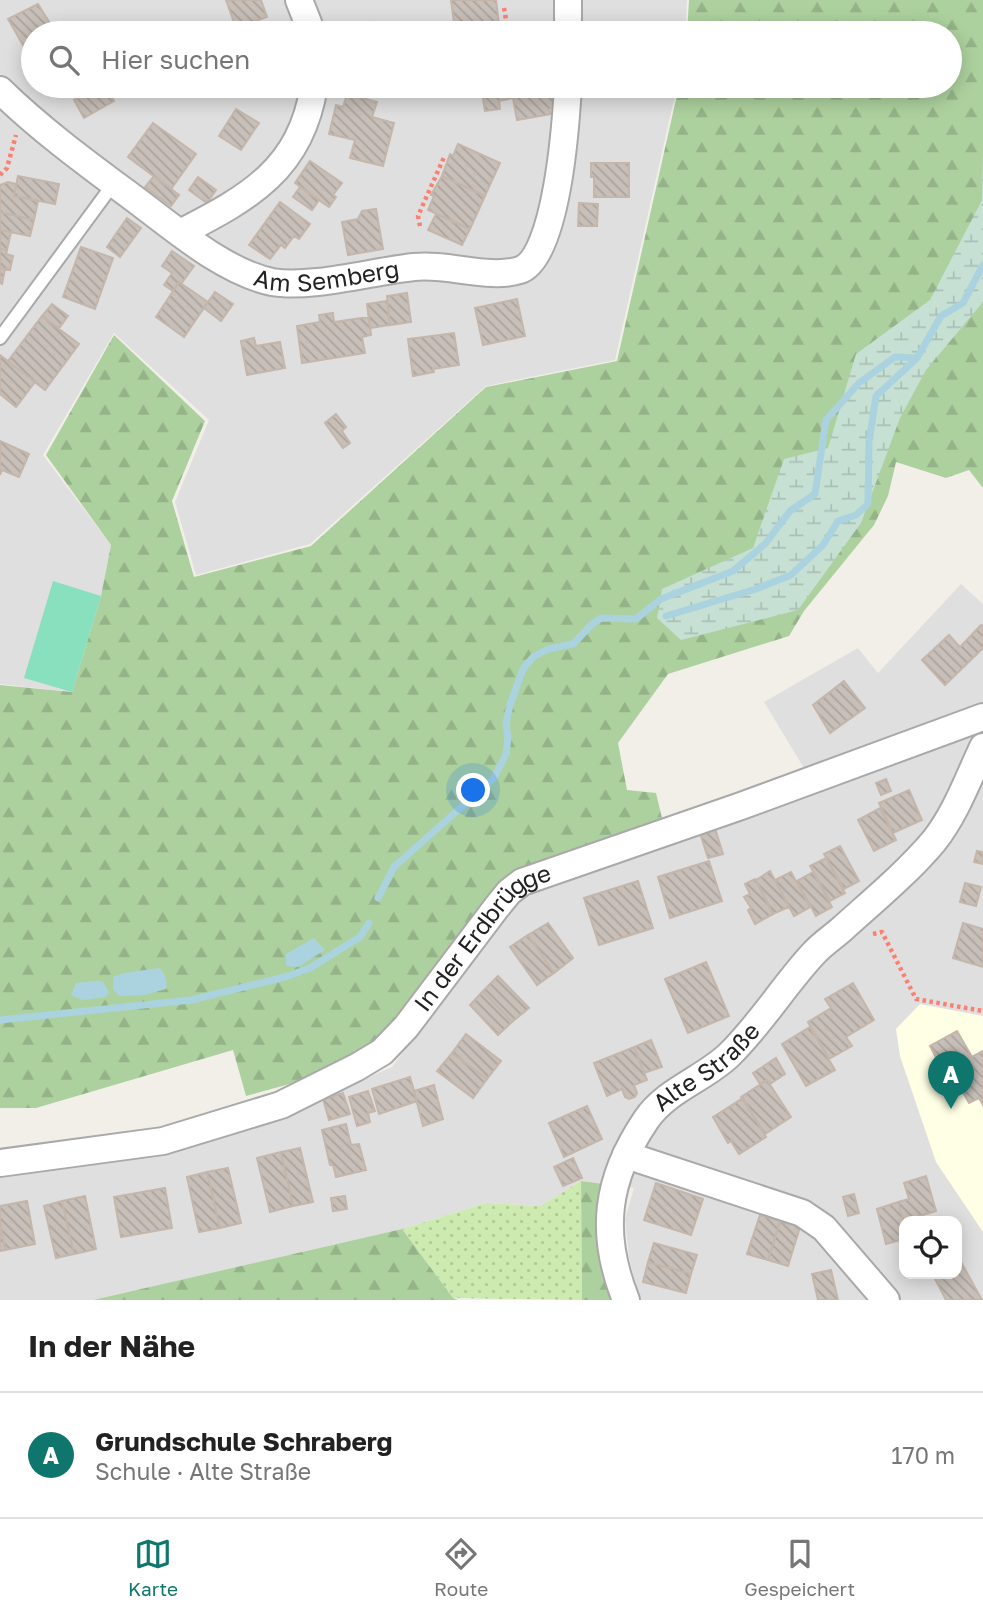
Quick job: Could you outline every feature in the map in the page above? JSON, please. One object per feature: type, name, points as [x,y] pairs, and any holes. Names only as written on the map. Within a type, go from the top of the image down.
[{"type":"street","points":[[299,0],[307,21]]},
{"type":"street","name":"Am Semberg","points":[[0,90],[30,118],[180,233],[234,268],[273,282],[296,284],[439,262],[486,272],[509,272],[528,267],[534,261],[547,233],[566,139],[568,98]]},
{"type":"street","points":[[180,233],[240,200],[272,176],[297,144],[312,98]]},
{"type":"street","name":"In der Erdbrügge","points":[[0,1163],[163,1141],[281,1105],[382,1052],[406,1027],[496,908],[522,881],[741,806],[983,718]]},
{"type":"street","name":"Alte Straße","points":[[626,1300],[612,1258],[610,1200],[626,1154],[653,1111],[729,1054],[812,955],[934,841],[957,804],[983,747]]},
{"type":"street","points":[[626,1154],[802,1213],[824,1228],[886,1300]]},
{"type":"lane","points":[[0,338],[114,183]]},
{"type":"path","points":[[504,8],[506,21]]},
{"type":"path","points":[[0,176],[7,168],[14,138],[30,118]]},
{"type":"path","points":[[420,226],[418,216],[445,155]]},
{"type":"path","points":[[870,935],[882,932],[916,999],[983,1011]]},
{"type":"shaded area","points":[[0,0],[687,0],[686,21],[21,21],[21,98],[674,98],[615,360],[486,386],[310,544],[196,575],[175,502],[209,420],[114,333],[43,455],[111,545],[101,596],[72,692],[0,684]]},
{"type":"shaded area","points":[[961,584],[983,604],[983,1300],[640,1300],[629,1258],[625,1219],[634,1188],[581,1181],[540,1206],[486,1203],[402,1229],[93,1300],[0,1300],[0,1173],[287,1113],[392,1067],[500,921],[528,893],[747,813],[819,793],[764,702],[858,648],[878,673]]},
{"type":"shaded area","points":[[920,1004],[983,1016],[983,1232],[936,1162],[900,1056],[896,1029]]},
{"type":"green space","points":[[689,0],[983,0],[983,488],[969,470],[946,478],[896,462],[888,496],[874,525],[804,611],[789,636],[668,674],[618,743],[627,790],[656,793],[662,818],[580,852],[519,872],[391,1026],[364,1050],[293,1083],[246,1096],[233,1050],[36,1108],[0,1108],[0,685],[72,692],[101,596],[111,545],[46,455],[114,335],[205,421],[172,501],[194,577],[311,546],[486,387],[617,361],[676,98],[962,98],[962,21],[688,21]]},
{"type":"green space","points":[[983,151],[983,302],[926,370],[900,418],[861,523],[798,610],[681,640],[657,618],[662,589],[753,548],[784,459],[828,448],[856,354],[930,300],[982,200]]},
{"type":"green space","points":[[53,581],[101,596],[72,692],[24,678]]},
{"type":"green space","points":[[581,1181],[582,1300],[453,1298],[402,1229],[486,1203],[540,1206]]},
{"type":"green space","points":[[581,1181],[612,1185],[616,1300],[582,1300]]},
{"type":"green space","points":[[402,1229],[453,1298],[458,1300],[93,1300]]},
{"type":"water","points":[[314,938],[325,950],[298,967],[286,966],[286,954]]},
{"type":"water","points":[[159,968],[166,978],[166,989],[144,995],[119,996],[113,989],[113,977]]},
{"type":"water","points":[[103,982],[109,992],[106,997],[82,1000],[71,995],[76,983]]},
{"type":"building","points":[[226,0],[261,0],[267,17],[256,21],[234,21]]},
{"type":"building","points":[[451,0],[496,0],[499,21],[454,21]]},
{"type":"building","points":[[38,4],[49,21],[21,21],[21,42],[8,19]]},
{"type":"building","points":[[112,98],[114,101],[84,118],[74,100]]},
{"type":"building","points":[[346,98],[377,102],[372,117],[394,123],[383,166],[350,158],[355,140],[329,134],[336,105],[343,107]]},
{"type":"building","points":[[483,98],[513,98],[499,101],[500,109],[485,111]]},
{"type":"building","points":[[513,98],[557,98],[559,107],[549,109],[551,114],[517,120]]},
{"type":"building","points":[[236,109],[259,123],[241,150],[219,136]]},
{"type":"building","points":[[153,123],[196,154],[171,189],[128,157]]},
{"type":"building","points":[[458,144],[500,163],[485,196],[442,176],[450,154],[453,156]]},
{"type":"building","points":[[310,161],[342,183],[333,195],[336,197],[329,207],[295,183]]},
{"type":"building","points":[[591,163],[629,163],[629,197],[594,197]]},
{"type":"building","points":[[18,176],[59,184],[55,204],[14,196]]},
{"type":"building","points":[[154,176],[179,195],[171,206],[145,187]]},
{"type":"building","points":[[442,176],[485,196],[470,229],[428,210],[434,196],[431,195]]},
{"type":"building","points":[[198,177],[216,190],[207,203],[189,190]]},
{"type":"building","points":[[8,182],[16,184],[14,196],[38,201],[34,220],[0,212],[0,185]]},
{"type":"building","points":[[300,187],[319,200],[312,210],[293,197]]},
{"type":"building","points":[[280,202],[310,224],[299,239],[294,236],[285,248],[281,245],[270,259],[249,245]]},
{"type":"building","points":[[579,203],[598,204],[597,226],[578,226]]},
{"type":"building","points":[[376,209],[383,249],[348,255],[342,222],[358,219],[362,211]]},
{"type":"building","points":[[0,212],[34,220],[30,236],[0,230]]},
{"type":"building","points":[[436,214],[470,229],[462,245],[428,230]]},
{"type":"building","points":[[127,218],[141,228],[120,257],[107,247]]},
{"type":"building","points":[[0,230],[11,232],[7,250],[0,249]]},
{"type":"building","points":[[81,247],[113,258],[95,309],[63,297]]},
{"type":"building","points":[[0,249],[7,250],[6,254],[13,256],[10,270],[0,268]]},
{"type":"building","points":[[172,251],[194,266],[173,291],[164,285],[172,273],[162,266]]},
{"type":"building","points":[[0,268],[5,269],[2,284],[0,283]]},
{"type":"building","points":[[179,282],[208,302],[184,337],[156,317]]},
{"type":"building","points":[[215,292],[233,304],[221,321],[204,308]]},
{"type":"building","points":[[407,293],[411,322],[390,325],[387,296]]},
{"type":"building","points":[[517,299],[525,336],[483,345],[475,308]]},
{"type":"building","points":[[387,301],[390,325],[370,328],[367,304]]},
{"type":"building","points":[[52,304],[68,316],[59,328],[42,316]]},
{"type":"building","points":[[333,313],[334,322],[369,317],[371,335],[362,337],[365,353],[302,363],[297,326],[320,322],[319,315]]},
{"type":"building","points":[[42,316],[79,344],[45,390],[8,361]]},
{"type":"building","points":[[454,333],[459,365],[433,369],[434,372],[413,376],[408,339]]},
{"type":"building","points":[[254,338],[256,346],[280,342],[285,368],[247,375],[241,341]]},
{"type":"building","points":[[0,355],[35,382],[16,407],[0,394]]},
{"type":"building","points":[[336,414],[346,427],[342,431],[350,443],[343,448],[325,423]]},
{"type":"building","points":[[0,441],[29,454],[19,477],[2,470],[0,475]]},
{"type":"building","points":[[981,625],[983,648],[945,685],[922,660],[949,635],[960,647]]},
{"type":"building","points":[[844,681],[865,708],[830,733],[813,705]]},
{"type":"building","points":[[886,779],[891,791],[881,795],[876,783]]},
{"type":"building","points":[[909,790],[922,820],[893,833],[879,803]]},
{"type":"building","points":[[880,808],[896,840],[874,851],[858,820]]},
{"type":"building","points":[[714,825],[723,854],[708,858],[699,830]]},
{"type":"building","points":[[840,846],[859,881],[844,889],[824,854]]},
{"type":"building","points":[[977,851],[983,852],[983,864],[974,862]]},
{"type":"building","points":[[826,858],[845,893],[830,901],[810,866]]},
{"type":"building","points":[[709,861],[722,901],[670,918],[658,877]]},
{"type":"building","points":[[770,871],[789,907],[773,914],[756,880]]},
{"type":"building","points":[[791,872],[810,907],[794,916],[775,880]]},
{"type":"building","points":[[813,872],[832,907],[816,916],[797,881]]},
{"type":"building","points":[[755,879],[773,914],[755,924],[748,910],[751,908],[744,897],[750,894],[745,884]]},
{"type":"building","points":[[638,881],[653,928],[599,945],[584,898]]},
{"type":"building","points":[[965,883],[981,887],[976,906],[960,902]]},
{"type":"building","points":[[548,923],[573,958],[554,973],[528,935]]},
{"type":"building","points":[[963,923],[983,929],[983,967],[953,958]]},
{"type":"building","points":[[528,935],[554,973],[537,985],[510,947]]},
{"type":"building","points":[[706,962],[729,1016],[688,1033],[665,979]]},
{"type":"building","points":[[498,976],[529,1008],[512,1022],[483,991]]},
{"type":"building","points":[[853,983],[874,1020],[846,1037],[852,1046],[829,1059],[808,1022],[831,1008],[825,999]]},
{"type":"building","points":[[483,991],[512,1022],[498,1035],[470,1005]]},
{"type":"building","points":[[810,1027],[835,1070],[806,1086],[782,1044]]},
{"type":"building","points":[[957,1031],[972,1057],[983,1051],[983,1105],[979,1098],[969,1103],[950,1069],[944,1073],[930,1046]]},
{"type":"building","points":[[466,1034],[501,1061],[487,1079],[452,1053]]},
{"type":"building","points":[[651,1040],[662,1067],[644,1073],[634,1047]]},
{"type":"building","points":[[634,1047],[647,1080],[634,1085],[637,1093],[635,1097],[625,1097],[622,1089],[607,1096],[594,1063]]},
{"type":"building","points":[[452,1053],[487,1079],[473,1098],[437,1071]]},
{"type":"building","points":[[776,1058],[785,1074],[770,1084],[767,1080],[760,1084],[753,1073]]},
{"type":"building","points":[[410,1077],[417,1101],[379,1114],[372,1089]]},
{"type":"building","points":[[767,1080],[791,1117],[765,1134],[741,1097]]},
{"type":"building","points":[[434,1085],[443,1119],[423,1126],[414,1091]]},
{"type":"building","points":[[368,1091],[375,1111],[368,1113],[370,1122],[357,1126],[349,1097]]},
{"type":"building","points":[[343,1093],[350,1114],[329,1120],[323,1099]]},
{"type":"building","points":[[743,1098],[766,1137],[739,1154],[731,1141],[728,1143],[713,1117]]},
{"type":"building","points":[[587,1106],[602,1139],[564,1157],[549,1123]]},
{"type":"building","points":[[346,1124],[351,1145],[359,1144],[366,1170],[336,1177],[333,1165],[330,1165],[322,1130]]},
{"type":"building","points":[[300,1148],[313,1202],[293,1206],[281,1152]]},
{"type":"building","points":[[281,1152],[293,1206],[270,1212],[257,1158]]},
{"type":"building","points":[[573,1158],[582,1178],[563,1186],[554,1167]]},
{"type":"building","points":[[228,1168],[241,1223],[220,1228],[207,1172]]},
{"type":"building","points":[[207,1172],[220,1228],[199,1232],[187,1177]]},
{"type":"building","points":[[926,1176],[936,1211],[920,1216],[902,1216],[898,1202],[909,1199],[904,1183]]},
{"type":"building","points":[[656,1183],[703,1199],[691,1235],[644,1220]]},
{"type":"building","points":[[165,1188],[172,1228],[121,1237],[114,1197]]},
{"type":"building","points":[[854,1194],[859,1213],[848,1216],[843,1197]]},
{"type":"building","points":[[85,1196],[96,1249],[74,1254],[62,1201]]},
{"type":"building","points":[[345,1196],[347,1209],[333,1211],[331,1198]]},
{"type":"building","points":[[27,1201],[35,1244],[5,1250],[0,1206]]},
{"type":"building","points":[[62,1201],[74,1254],[56,1258],[44,1206]]},
{"type":"building","points":[[898,1202],[902,1216],[899,1216],[899,1240],[886,1244],[877,1209]]},
{"type":"building","points":[[760,1215],[780,1221],[768,1260],[747,1254]]},
{"type":"building","points":[[0,1221],[5,1250],[0,1251]]},
{"type":"building","points":[[780,1221],[800,1227],[788,1266],[768,1260]]},
{"type":"building","points":[[654,1243],[697,1255],[691,1274],[648,1262]]},
{"type":"building","points":[[648,1262],[691,1274],[686,1293],[643,1282]]},
{"type":"building","points":[[962,1264],[982,1300],[946,1300],[935,1279],[962,1279]]},
{"type":"building","points":[[831,1270],[838,1300],[818,1300],[812,1274]]},
{"type":"waterway","points":[[378,898],[394,867],[494,778],[506,754],[506,723],[510,705],[523,669],[533,657],[548,649],[573,644],[601,618],[636,619],[661,599],[733,571],[765,544],[790,511],[815,494],[826,420],[859,383],[895,357],[917,358],[941,316],[963,303],[983,265]]},
{"type":"waterway","points":[[666,616],[756,589],[791,575],[823,545],[838,521],[856,515],[868,504],[869,442],[876,396],[917,358]]},
{"type":"waterway","points":[[0,1020],[191,1000],[285,977],[310,968],[360,937],[369,923]]},
{"type":"place","name":"Grundschule Schraberg","points":[[951,1109]]}]
